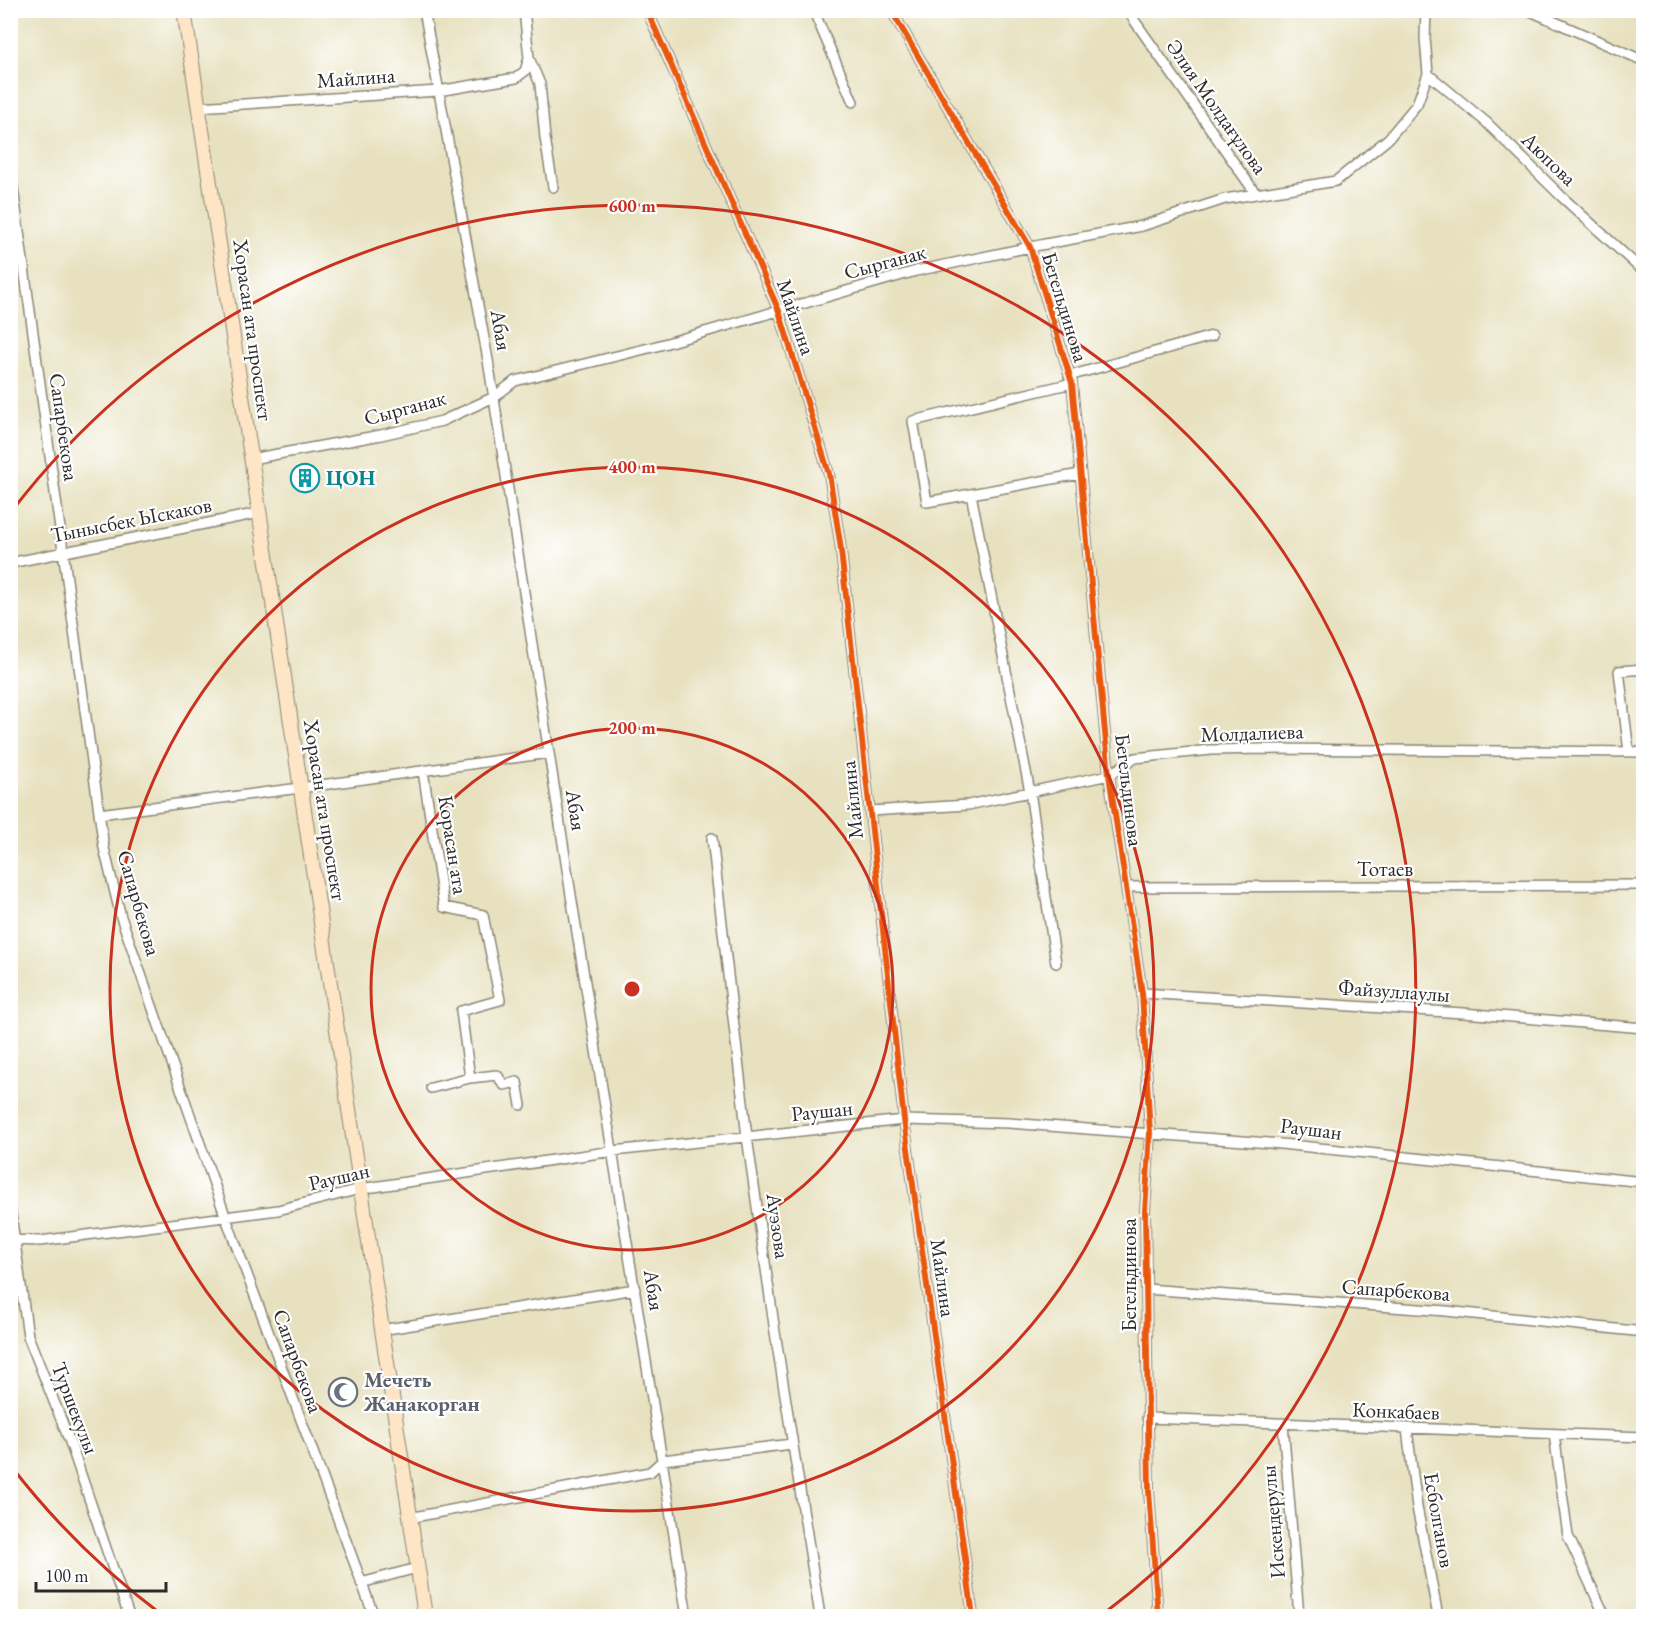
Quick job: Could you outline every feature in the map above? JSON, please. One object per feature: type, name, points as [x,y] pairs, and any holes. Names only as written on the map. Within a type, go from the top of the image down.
[{"type":"main road","name":"Хорасан ата проспект","points":[[184,10],[425,1617]]},
{"type":"street","name":"Абая","points":[[424,10],[494,397],[687,1617]]},
{"type":"street","name":"Майлина","points":[[647,10],[779,311],[829,474],[840,542],[904,1120],[973,1617]]},
{"type":"street","points":[[821,10],[815,14],[853,102]]},
{"type":"street","name":"Бегельдинова","points":[[891,10],[1030,247],[1070,379],[1109,776],[1143,993],[1150,1133],[1145,1210],[1147,1419],[1149,1491],[1158,1617]]},
{"type":"street","name":"Әлия Молдағұлова","points":[[1127,10],[1256,194]]},
{"type":"street","name":"Сырганак","points":[[251,459],[381,435],[442,421],[494,397],[515,381],[652,347],[916,271],[1142,226],[1225,199],[1336,181],[1388,140],[1418,104],[1428,74],[1425,38],[1426,10]]},
{"type":"street","points":[[1528,10],[1644,61]]},
{"type":"street","points":[[526,11],[529,58],[540,84],[545,138],[553,187]]},
{"type":"street","name":"Майлина","points":[[198,107],[438,91],[516,78],[525,71],[529,58]]},
{"type":"street","name":"Аюпова","points":[[1428,74],[1486,122],[1561,196],[1644,272]]},
{"type":"street","name":"Сапарбекова","points":[[10,165],[104,848],[121,917],[226,1218],[374,1617]]},
{"type":"street","name":"Бегельдинова","points":[[1080,474],[927,502],[913,421],[1070,379],[1212,336]]},
{"type":"street","points":[[972,494],[1030,792],[1056,963]]},
{"type":"street","name":"Тынысбек Ыскаков","points":[[10,563],[259,513]]},
{"type":"street","points":[[1629,752],[1619,671],[1644,669]]},
{"type":"street","name":"Молдалиева","points":[[870,811],[969,806],[1109,776],[1135,758],[1211,750],[1644,752]]},
{"type":"street","points":[[99,814],[549,753]]},
{"type":"street","name":"Корасан ата","points":[[423,771],[444,907],[483,915],[500,1000],[461,1011],[470,1078]]},
{"type":"street","name":"Ауэзова","points":[[712,838],[747,1137],[820,1617]]},
{"type":"street","name":"Тотаев","points":[[1126,887],[1644,885]]},
{"type":"street","name":"Файзуллаулы","points":[[1143,993],[1462,1013],[1644,1028]]},
{"type":"street","points":[[431,1088],[470,1078],[497,1075],[504,1084],[517,1082],[521,1105]]},
{"type":"street","name":"Раушан","points":[[13,1240],[39,1241],[226,1218],[278,1210],[360,1189],[613,1151],[904,1120],[1009,1123],[1150,1133],[1281,1144],[1644,1182]]},
{"type":"street","name":"Туршекулы","points":[[10,1207],[28,1336],[70,1442],[129,1617]]},
{"type":"street","points":[[381,1330],[635,1289]]},
{"type":"street","name":"Сапарбекова","points":[[1146,1289],[1446,1311],[1644,1332]]},
{"type":"street","name":"Конкабаев","points":[[1147,1419],[1644,1437]]},
{"type":"street","name":"Искендерулы","points":[[1283,1424],[1299,1617]]},
{"type":"street","name":"Есболганов","points":[[1407,1429],[1417,1507],[1438,1617]]},
{"type":"street","points":[[1554,1434],[1568,1536],[1605,1617]]},
{"type":"street","points":[[410,1518],[650,1473],[663,1460],[792,1444]]},
{"type":"street","points":[[362,1583],[417,1568]]},
{"type":"cycle path","points":[[647,10],[779,311],[829,474],[840,542],[904,1120],[973,1616]]},
{"type":"cycle path","points":[[891,10],[1030,247],[1072,383],[1109,775],[1142,993],[1150,1133],[1145,1211],[1149,1491],[1158,1616]]},
{"type":"place","name":"ЦОН","points":[[305,478]]},
{"type":"place","name":"Мечеть Жанакорган","points":[[343,1392]]}]
